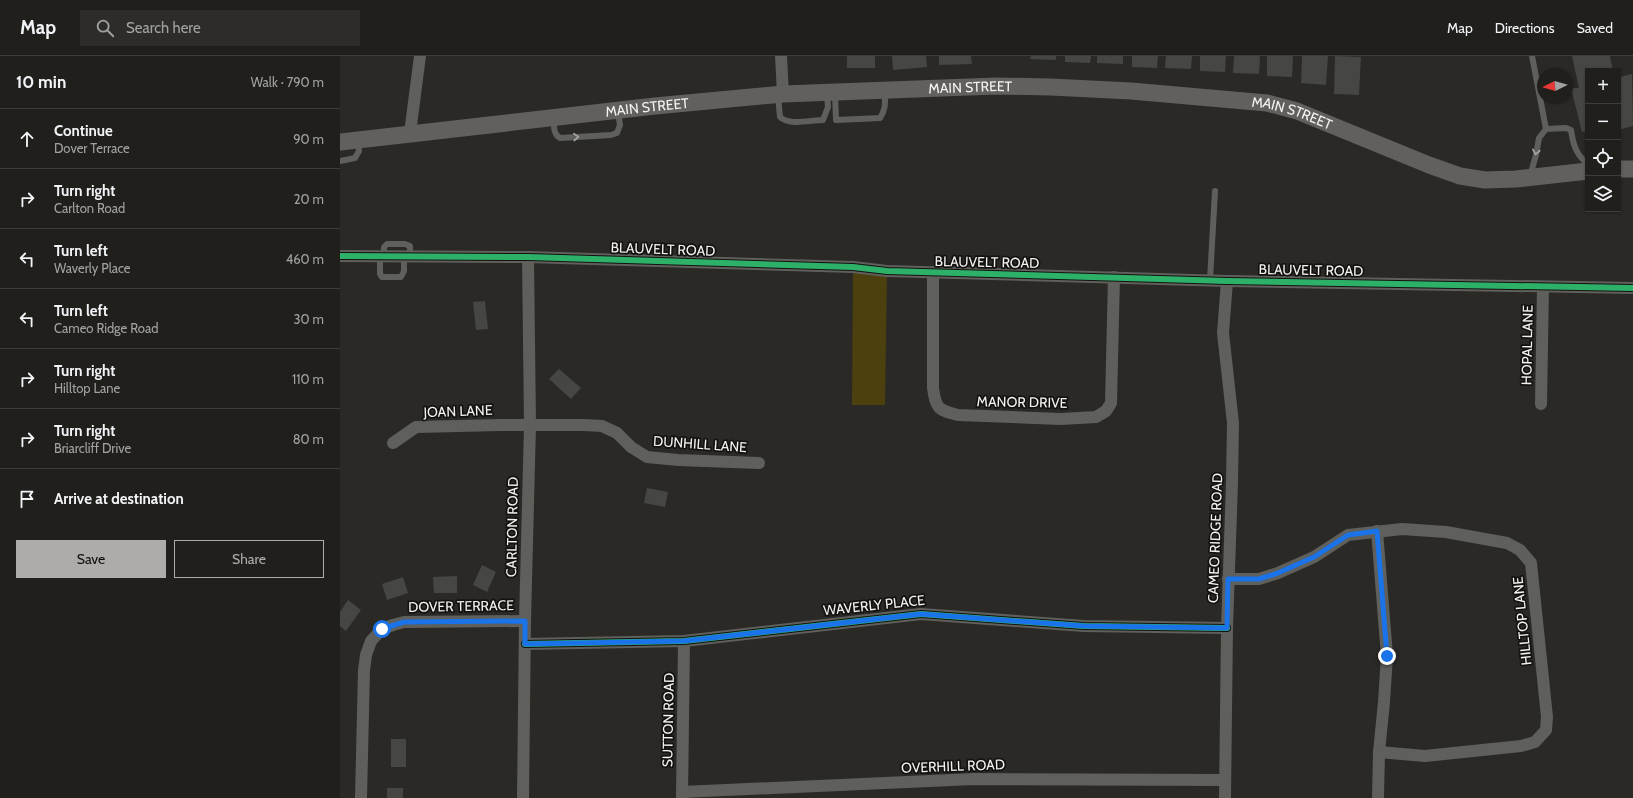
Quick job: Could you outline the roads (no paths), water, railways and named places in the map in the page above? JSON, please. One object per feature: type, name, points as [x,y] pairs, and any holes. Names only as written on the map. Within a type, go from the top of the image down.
[{"type":"main road","name":"MAIN STREET","points":[[340,142],[618,110],[780,94],[996,86],[1050,87],[1131,91],[1267,103],[1297,111],[1429,165],[1460,176],[1485,180],[1530,178],[1585,171]]},
{"type":"main road","points":[[1621,170],[1633,169]]},
{"type":"street","points":[[410,133],[420,56]]},
{"type":"street","points":[[780,94],[781,56]]},
{"type":"street","name":"BLAUVELT ROAD","points":[[340,256],[528,257],[853,267],[887,271],[1210,280],[1633,288]]},
{"type":"street","name":"CARLTON ROAD","points":[[523,798],[525,621],[530,425],[528,257]]},
{"type":"street","name":"MANOR DRIVE","points":[[933,272],[932,388],[935,402],[942,412],[958,416],[1061,419],[1096,418],[1106,411],[1111,403],[1114,277]]},
{"type":"street","name":"CAMEO RIDGE ROAD","points":[[1225,798],[1228,579],[1233,423],[1222,333],[1227,280]]},
{"type":"street","name":"HOPAL LANE","points":[[1541,404],[1543,287]]},
{"type":"street","name":"JOAN LANE","points":[[393,443],[416,427],[530,425]]},
{"type":"street","name":"DUNHILL LANE","points":[[530,425],[602,426],[617,433],[631,447],[647,457],[678,460],[759,463]]},
{"type":"street","name":"HILLTOP LANE","points":[[1228,579],[1259,579],[1278,573],[1314,557],[1348,535],[1377,531],[1402,529],[1446,532],[1507,543],[1520,550],[1531,563],[1547,717],[1546,730],[1535,742],[1521,746],[1425,756],[1379,752]]},
{"type":"street","points":[[1377,531],[1387,656],[1379,752],[1378,798]]},
{"type":"street","name":"WAVERLY PLACE","points":[[525,644],[684,641],[921,614],[1084,626],[1227,628]]},
{"type":"street","name":"DOVER TERRACE","points":[[361,798],[364,670],[366,654],[371,641],[382,629],[404,622],[525,621]]},
{"type":"street","name":"SUTTON ROAD","points":[[682,795],[684,641]]},
{"type":"street","name":"OVERHILL ROAD","points":[[682,795],[974,779],[1225,780]]},
{"type":"lane","points":[[1530,178],[1539,138],[1546,129],[1532,56]]},
{"type":"lane","points":[[831,92],[836,120],[873,119],[880,118],[884,112],[886,106],[885,90]]},
{"type":"lane","points":[[780,94],[780,117],[783,120],[823,120],[828,107],[831,92]]},
{"type":"lane","points":[[554,117],[555,132],[560,138],[611,135],[617,133],[620,125],[618,110]]},
{"type":"lane","points":[[1546,129],[1566,128],[1571,130],[1576,151],[1585,161]]},
{"type":"lane","points":[[340,161],[352,160],[358,155],[358,139]]},
{"type":"lane","points":[[1210,280],[1215,191]]},
{"type":"lane","points":[[382,256],[380,274],[382,277],[401,277],[404,272],[407,257]]}]
